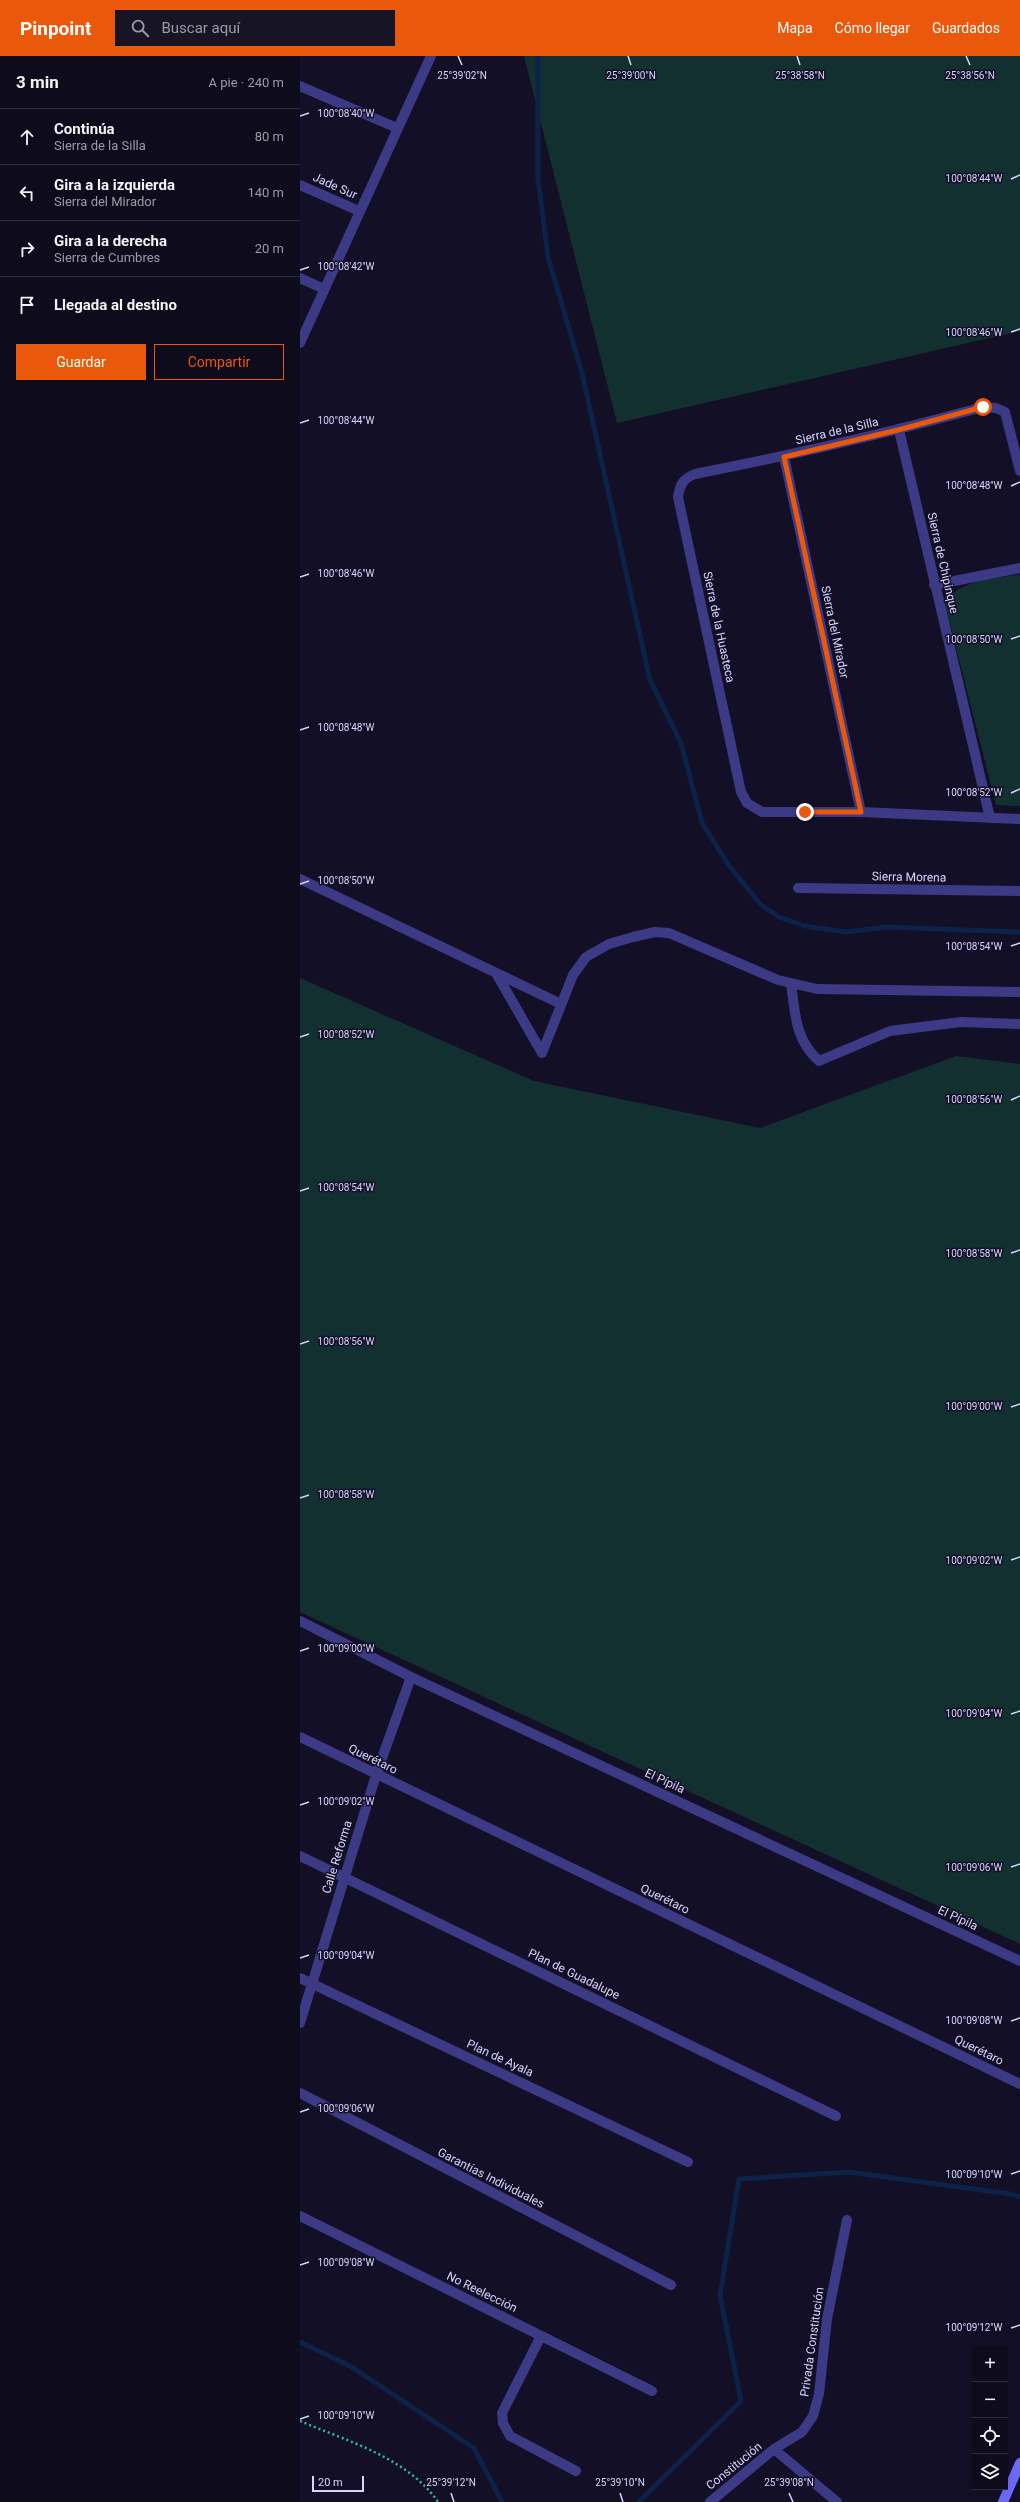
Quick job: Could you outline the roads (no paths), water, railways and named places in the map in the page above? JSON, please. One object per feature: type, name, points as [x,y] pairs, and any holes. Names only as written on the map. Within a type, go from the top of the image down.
[{"type":"street","points":[[300,343],[431,56]]},
{"type":"street","points":[[300,86],[397,128]]},
{"type":"street","name":"Jade Sur","points":[[300,185],[359,211]]},
{"type":"street","points":[[300,278],[324,289]]},
{"type":"street","name":"Sierra de la Silla","points":[[695,474],[784,457],[898,430],[983,407],[996,408],[1005,412],[1020,471]]},
{"type":"street","name":"Sierra de Chipinque","points":[[898,430],[990,818]]},
{"type":"street","name":"Sierra del Mirador","points":[[784,457],[861,812]]},
{"type":"street","name":"Sierra de la Huasteca","points":[[695,474],[686,478],[679,486],[678,497],[741,792],[747,803],[762,812],[861,812]]},
{"type":"street","points":[[934,584],[1020,568]]},
{"type":"street","points":[[861,812],[1020,819]]},
{"type":"street","points":[[300,878],[561,1004]]},
{"type":"street","name":"Sierra Morena","points":[[798,888],[1020,891]]},
{"type":"street","points":[[496,973],[542,1053],[573,975],[586,957],[609,944],[655,932],[669,933],[778,980],[817,988],[1020,992]]},
{"type":"street","points":[[791,983],[796,1023],[807,1051],[819,1061],[890,1031],[961,1022],[1020,1024]]},
{"type":"street","name":"El Pípila","points":[[300,1621],[411,1677],[1020,1961]]},
{"type":"street","name":"Calle Reforma","points":[[300,2022],[376,1776],[411,1677]]},
{"type":"street","name":"Querétaro","points":[[300,1737],[376,1776],[1020,2084]]},
{"type":"street","name":"Plan de Guadalupe","points":[[300,1856],[344,1876],[836,2116]]},
{"type":"street","name":"Plan de Ayala","points":[[300,1978],[688,2162]]},
{"type":"street","name":"Garantías Individuales","points":[[300,2094],[671,2285]]},
{"type":"street","name":"No Reelección","points":[[300,2216],[652,2391]]},
{"type":"street","name":"Privada Constitución","points":[[774,2449],[802,2432],[813,2416],[819,2394],[827,2319],[847,2220]]},
{"type":"street","points":[[541,2336],[502,2413],[503,2423],[510,2436],[576,2471]]},
{"type":"street","points":[[774,2449],[837,2502]]},
{"type":"street","name":"Constitución","points":[[710,2502],[774,2449]]},
{"type":"street","points":[[1003,2502],[1020,2463]]},
{"type":"waterway","points":[[538,56],[538,179],[548,257],[582,373],[650,680],[681,743],[702,823],[728,864],[760,904],[779,917],[805,926],[846,932],[887,927],[1020,932]]},
{"type":"waterway","points":[[639,2502],[741,2401],[720,2295],[739,2179],[849,2172],[1011,2194],[1020,2197]]},
{"type":"waterway","points":[[300,2342],[350,2366],[474,2448],[502,2502]]}]
